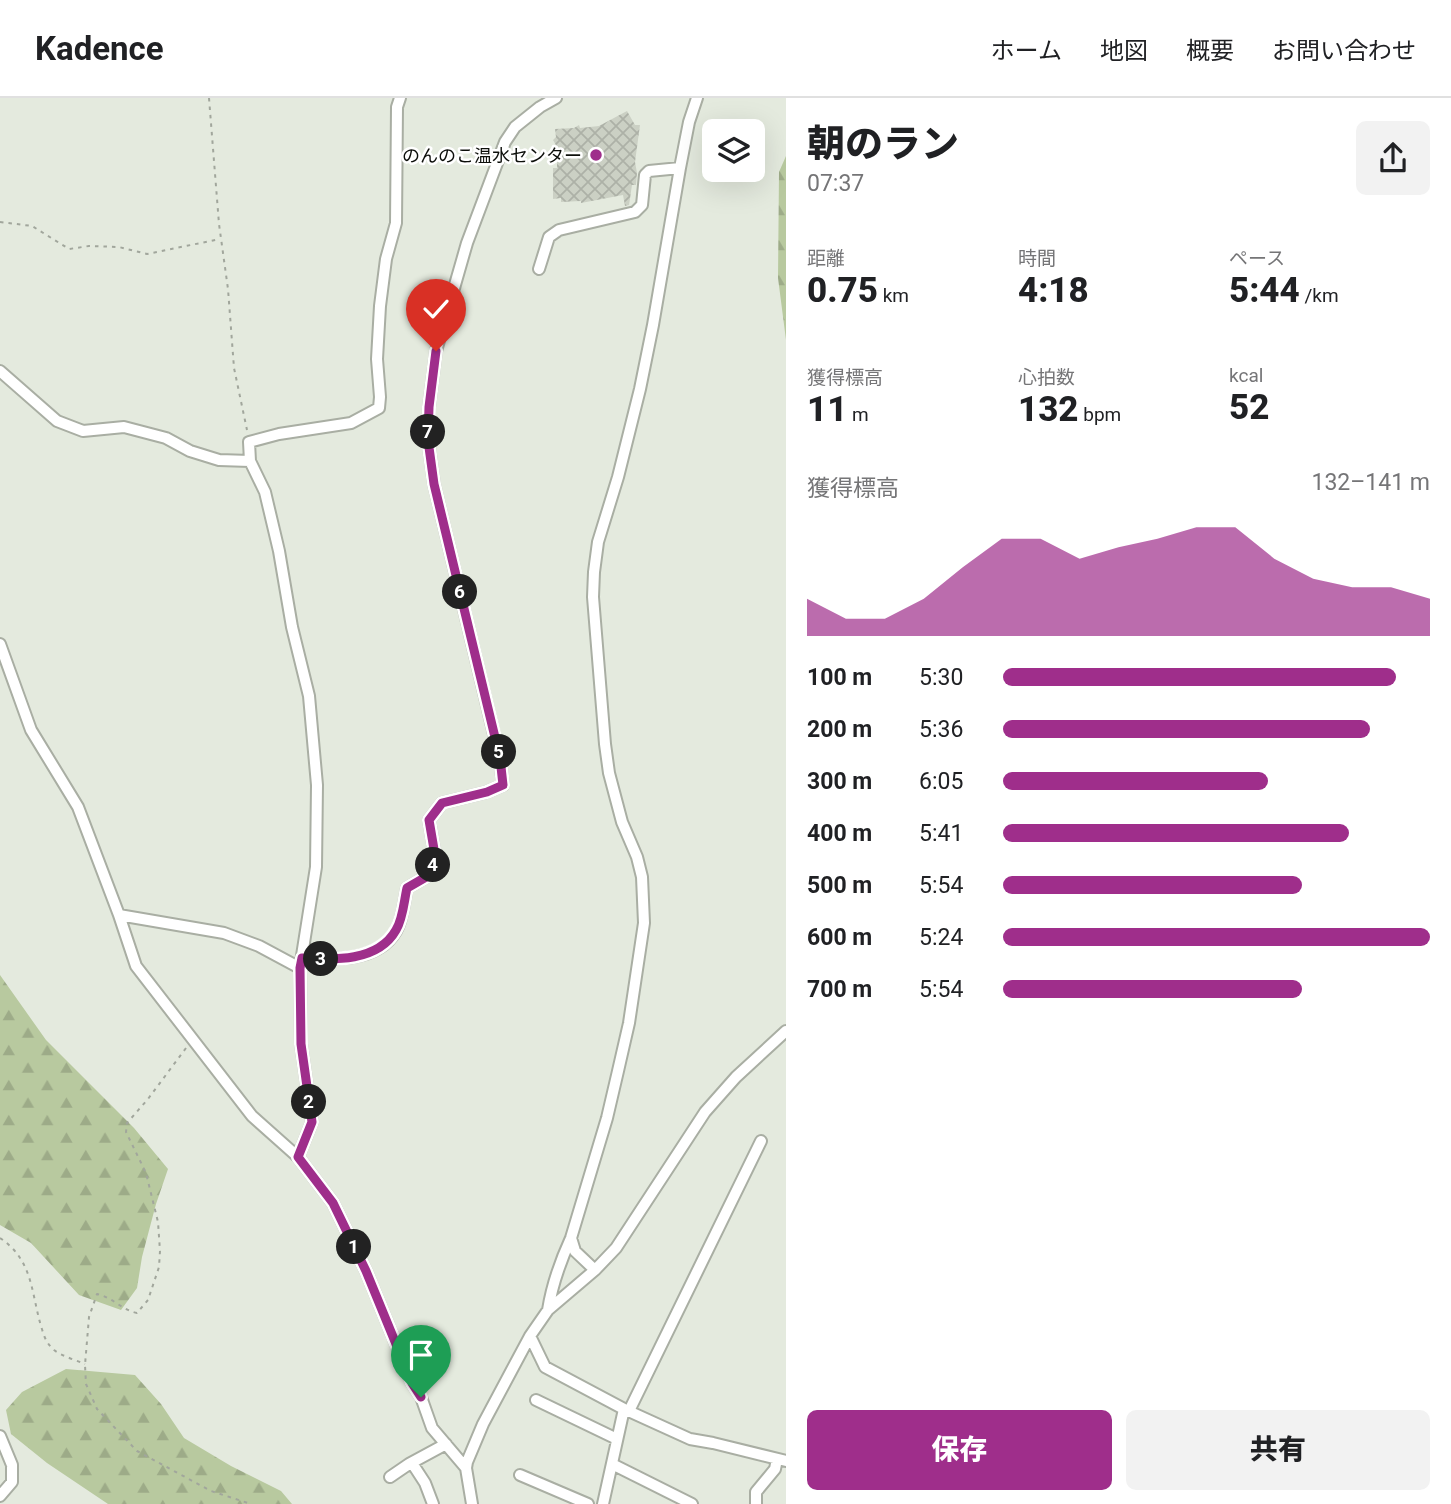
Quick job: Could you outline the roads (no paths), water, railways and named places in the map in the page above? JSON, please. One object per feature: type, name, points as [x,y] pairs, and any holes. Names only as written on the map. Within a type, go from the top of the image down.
[{"type":"street","points":[[298,1157],[312,1122],[301,1044],[301,963],[316,867],[317,785],[309,696],[265,492],[250,461],[250,442],[279,434],[351,422],[379,408],[377,359],[380,306],[386,258],[396,223],[397,107],[400,98]]},
{"type":"street","points":[[119,915],[224,933],[301,963],[355,957],[373,952],[386,945],[398,929],[407,888],[426,877],[436,861],[429,820],[442,803],[487,792],[503,785],[500,758],[434,484],[428,440],[429,407],[436,351],[463,255],[505,142],[515,127],[556,98]]},
{"type":"street","points":[[548,1310],[551,1292],[607,1118],[629,1023],[644,923],[642,877],[614,799],[607,763],[593,597],[594,572],[598,542],[640,389],[689,122],[697,98]]},
{"type":"street","points":[[539,269],[549,237],[559,230],[635,212],[642,205],[645,175],[649,171],[680,168]]},
{"type":"street","points":[[0,370],[57,421],[83,431],[124,427],[166,438],[190,451],[219,460],[250,461]]},
{"type":"street","points":[[0,644],[31,730],[78,807],[136,966],[252,1116],[298,1157],[333,1203],[366,1271],[432,1428],[466,1468]]},
{"type":"street","points":[[472,1504],[467,1462],[483,1424],[530,1336],[548,1310],[595,1270],[616,1248],[705,1112],[736,1077],[786,1031]]},
{"type":"street","points":[[603,1504],[617,1439],[627,1410],[761,1141]]},
{"type":"street","points":[[570,1238],[575,1251],[595,1270]]},
{"type":"street","points":[[530,1336],[545,1367],[627,1410],[690,1439],[781,1460],[756,1492],[756,1504]]},
{"type":"street","points":[[536,1400],[617,1439]]},
{"type":"street","points":[[0,1436],[12,1465],[12,1482],[0,1496]]},
{"type":"street","points":[[390,1477],[446,1444]]},
{"type":"street","points":[[412,1463],[425,1483],[433,1504]]},
{"type":"street","points":[[612,1464],[692,1504]]},
{"type":"street","points":[[520,1475],[587,1504]]},
{"type":"place","name":"のんのこ温水センター","points":[[596,155]]}]
